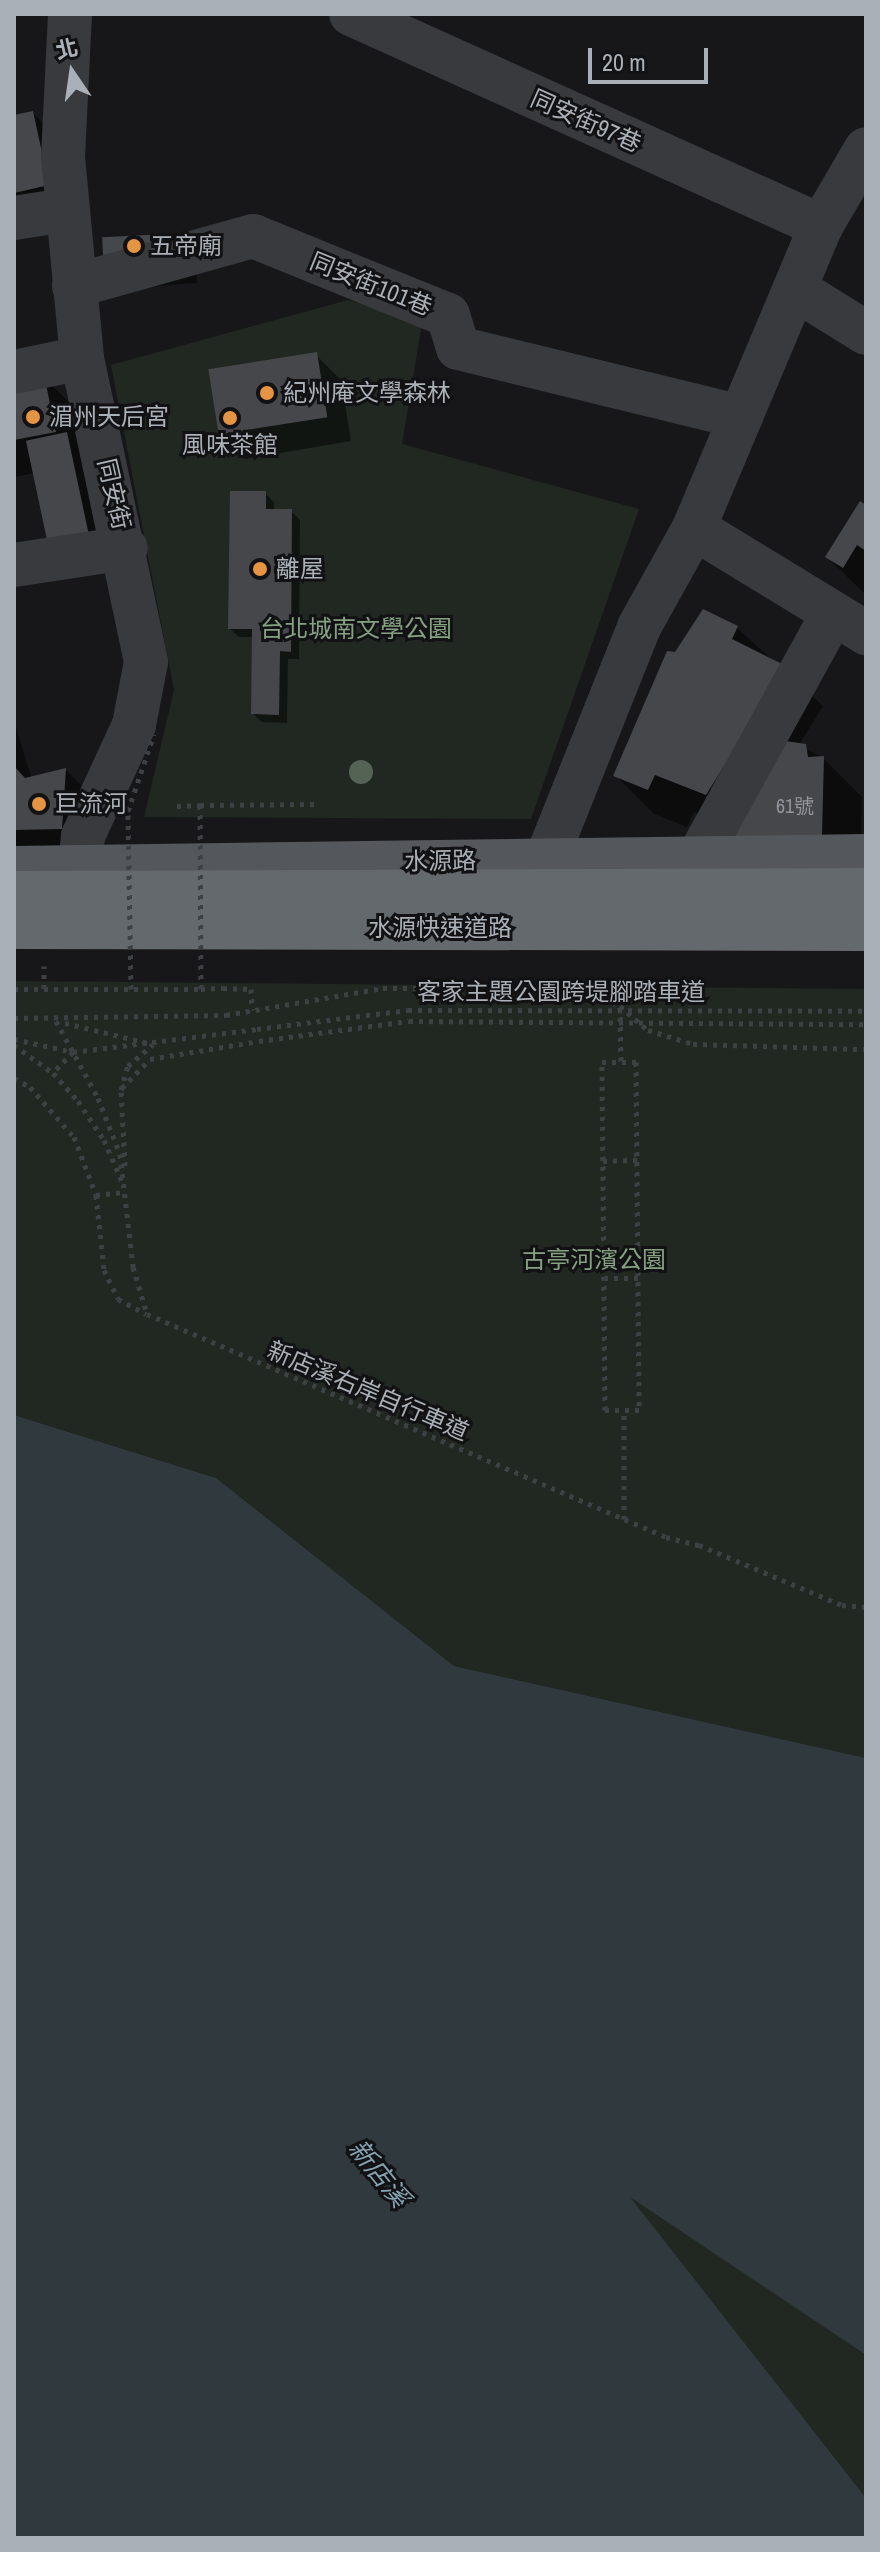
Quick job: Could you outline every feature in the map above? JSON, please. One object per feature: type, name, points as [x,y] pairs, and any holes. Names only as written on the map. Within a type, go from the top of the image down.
[{"type":"highway","name":"水源快速道路","points":[[14,893],[866,890]]},
{"type":"highway","name":"水源快速道路","points":[[14,927],[866,929]]},
{"type":"main road","name":"水源路","points":[[14,868],[866,856]]},
{"type":"street","name":"同安街","points":[[70,14],[65,210],[82,358],[126,548],[146,662],[134,725],[83,836],[80,867]]},
{"type":"street","name":"同安街97巷","points":[[351,14],[415,28],[821,226]]},
{"type":"street","points":[[546,860],[639,627],[694,528],[797,290],[821,226],[866,149]]},
{"type":"street","points":[[14,218],[65,210]]},
{"type":"street","name":"同安街101巷","points":[[74,286],[253,236],[448,315],[458,348],[741,417]]},
{"type":"street","points":[[797,290],[866,333]]},
{"type":"street","points":[[14,372],[82,358]]},
{"type":"street","points":[[694,528],[849,624],[698,858]]},
{"type":"street","points":[[14,565],[126,548]]},
{"type":"path","points":[[131,989],[128,811],[154,734]]},
{"type":"path","points":[[177,806],[318,804]]},
{"type":"path","points":[[200,805],[201,989]]},
{"type":"path","points":[[14,1018],[56,1021],[252,1010],[411,987],[574,988],[620,1006],[648,1030],[693,1044],[866,1049]]},
{"type":"path","points":[[14,989],[251,989],[252,1010]]},
{"type":"path","points":[[620,1006],[621,1062]]},
{"type":"path","name":"客家主題公園跨堤腳踏車道","points":[[14,1042],[73,1052],[408,1010],[866,1011]]},
{"type":"path","points":[[56,1021],[153,1044]]},
{"type":"path","points":[[56,1021],[110,1123],[126,1192]]},
{"type":"path","points":[[121,1090],[150,1059],[409,1021],[866,1024]]},
{"type":"path","points":[[14,1042],[53,1073],[104,1140],[126,1192]]},
{"type":"path","points":[[147,1314],[133,1267],[121,1090],[128,1066],[153,1044]]},
{"type":"path","points":[[53,1073],[73,1052]]},
{"type":"path","points":[[602,1062],[636,1062],[637,1160],[639,1410],[605,1410],[602,1062]]},
{"type":"path","name":"新店溪右岸自行車道","points":[[14,1078],[30,1087],[74,1137],[96,1195],[104,1270],[118,1299],[624,1519],[842,1605],[866,1607]]},
{"type":"path","points":[[603,1161],[637,1160]]},
{"type":"path","points":[[96,1195],[126,1192]]},
{"type":"path","points":[[604,1278],[638,1278]]},
{"type":"path","points":[[624,1410],[624,1519]]},
{"type":"green space","name":"台北城南文學公園","points":[[348,300],[423,317],[402,444],[639,509],[531,819],[144,817],[174,690],[111,365]]},
{"type":"green space","name":"古亭河濱公園","points":[[14,981],[866,989],[866,1758],[454,1666],[216,1478],[14,1415]]},
{"type":"green space","points":[[628,2195],[866,2355],[866,2498]]},
{"type":"water","name":"新店溪","points":[[14,1415],[216,1478],[454,1666],[866,1758],[866,2355],[630,2197],[866,2498],[866,2538],[14,2538]]},
{"type":"building","points":[[33,111],[49,185],[14,193],[14,115]]},
{"type":"building","name":"五帝廟","points":[[166,234],[167,253],[103,256],[102,237]]},
{"type":"building","name":"紀州庵文學森林","points":[[317,352],[327,417],[219,434],[208,369]]},
{"type":"building","name":"湄州天后宮","points":[[44,375],[56,432],[14,440],[14,381]]},
{"type":"building","points":[[67,432],[91,546],[50,555],[26,441]]},
{"type":"building","name":"離屋","points":[[230,491],[266,491],[266,509],[292,509],[291,652],[280,651],[279,715],[251,714],[252,629],[228,629]]},
{"type":"building","points":[[860,501],[866,505],[866,551],[857,545],[843,568],[825,557]]},
{"type":"building","points":[[703,609],[738,626],[732,639],[786,666],[706,795],[655,775],[648,790],[613,776],[667,651],[675,652]]},
{"type":"building","points":[[772,739],[806,744],[808,757],[824,756],[822,835],[724,840]]},
{"type":"building","name":"巨流河","points":[[14,766],[25,778],[66,768],[62,829],[14,830]]},
{"type":"place","name":"五帝廟","points":[[134,246]]},
{"type":"place","name":"紀州庵文學森林","points":[[267,393]]},
{"type":"place","name":"湄州天后宮","points":[[33,417]]},
{"type":"place","name":"風味茶館","points":[[230,418]]},
{"type":"place","name":"離屋","points":[[260,569]]},
{"type":"place","name":"巨流河","points":[[39,804]]}]
